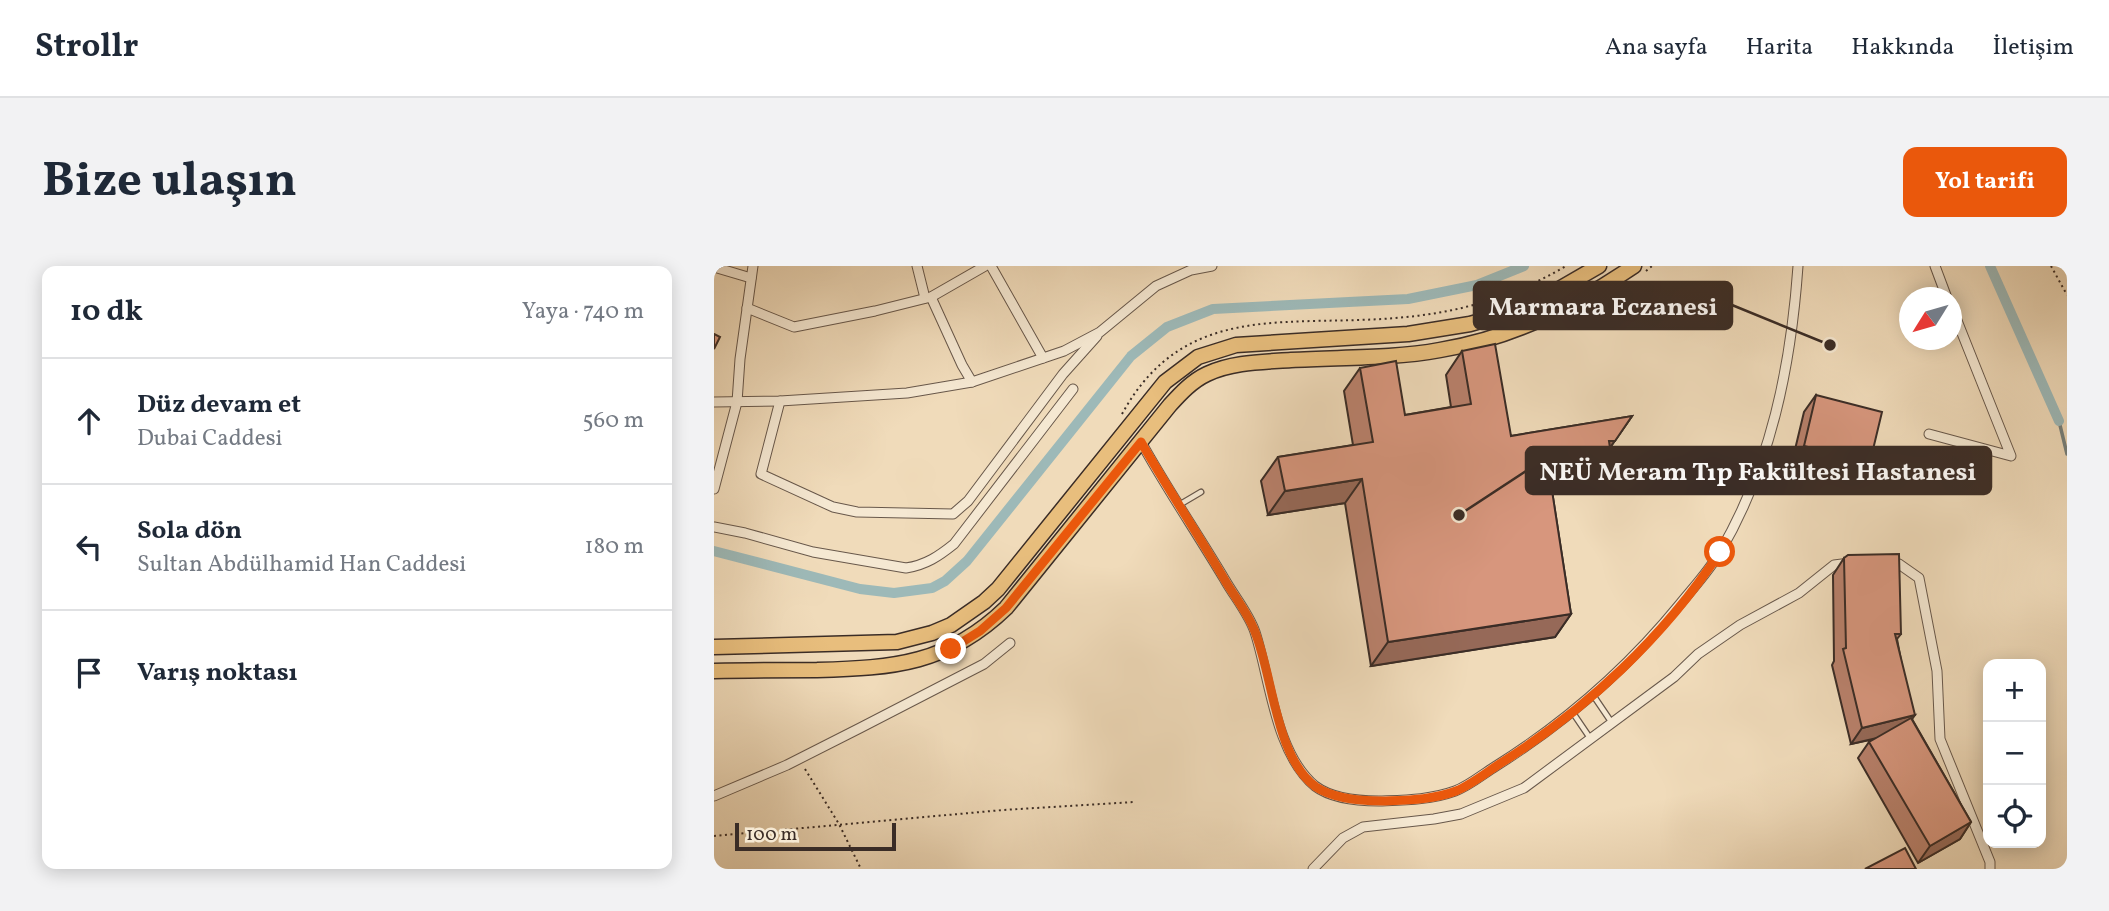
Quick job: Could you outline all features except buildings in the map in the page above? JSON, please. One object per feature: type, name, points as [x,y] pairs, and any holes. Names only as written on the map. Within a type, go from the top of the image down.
[{"type":"main road","points":[[714,647],[897,642],[951,625],[984,602],[1005,582],[1165,382],[1198,357],[1217,350],[1258,343],[1408,334],[1470,324],[1547,296],[1599,266]]},
{"type":"main road","points":[[714,671],[871,669],[921,660],[951,649],[980,631],[1006,608],[1182,392],[1207,374],[1219,369],[1263,362],[1430,352],[1476,343],[1514,331],[1556,313],[1638,269]]},
{"type":"street","points":[[714,489],[737,402],[752,266]]},
{"type":"street","points":[[917,266],[928,297],[972,382]]},
{"type":"street","points":[[747,308],[794,327],[928,297],[985,266]]},
{"type":"street","points":[[991,266],[1043,358]]},
{"type":"street","points":[[780,401],[761,474],[833,507],[857,512],[953,514],[968,501],[1063,374],[1100,332],[1156,286],[1191,271],[1212,266]]},
{"type":"street","points":[[1141,442],[1254,628],[1278,721],[1299,768],[1317,787],[1343,797],[1369,801],[1418,800],[1457,790],[1525,747],[1573,713],[1593,695],[1629,662],[1720,552],[1769,445],[1795,313],[1798,266]]},
{"type":"street","points":[[1935,266],[1943,287]]},
{"type":"street","points":[[714,267],[751,278]]},
{"type":"street","points":[[714,402],[907,393],[972,382],[1063,351],[1100,332]]},
{"type":"street","points":[[1929,434],[2011,456],[1962,335]]},
{"type":"street","points":[[714,527],[813,552],[906,568],[921,566],[954,544],[1073,388]]},
{"type":"street","points":[[1880,562],[1899,564],[1919,578],[1937,671],[1940,739],[1990,862],[1990,869]]},
{"type":"street","points":[[1313,869],[1343,838],[1363,827],[1461,814],[1524,788],[1674,677],[1698,654],[1740,625],[1799,593],[1834,565],[1859,563]]},
{"type":"street","points":[[714,796],[799,759],[984,664],[1010,643]]},
{"type":"lane","points":[[1178,505],[1201,492]]},
{"type":"lane","points":[[1593,695],[1612,723]]},
{"type":"lane","points":[[1573,713],[1591,739]]},
{"type":"path","points":[[1638,269],[1652,266]]},
{"type":"path","points":[[2052,266],[2067,295]]},
{"type":"path","points":[[799,759],[839,824],[860,869]]},
{"type":"path","points":[[714,836],[1003,810],[1134,802]]},
{"type":"waterway","points":[[714,551],[860,589],[894,593],[932,588],[945,581],[967,561],[1131,356],[1167,327],[1213,309],[1408,299],[1477,285],[1524,266]]},
{"type":"waterway","points":[[1990,266],[2059,421]]},
{"type":"waterway","points":[[2059,421],[2067,454]]},
{"type":"place","name":"Marmara Eczanesi","points":[[1830,345]]},
{"type":"place","name":"NEÜ Meram Tıp Fakültesi Hastanesi","points":[[1459,515]]},
{"type":"route","points":[[951,649],[980,631],[1017,597],[1141,442],[1254,628],[1278,721],[1299,768],[1317,787],[1343,797],[1369,801],[1418,800],[1457,790],[1578,709],[1629,662],[1666,621],[1720,552]]}]
